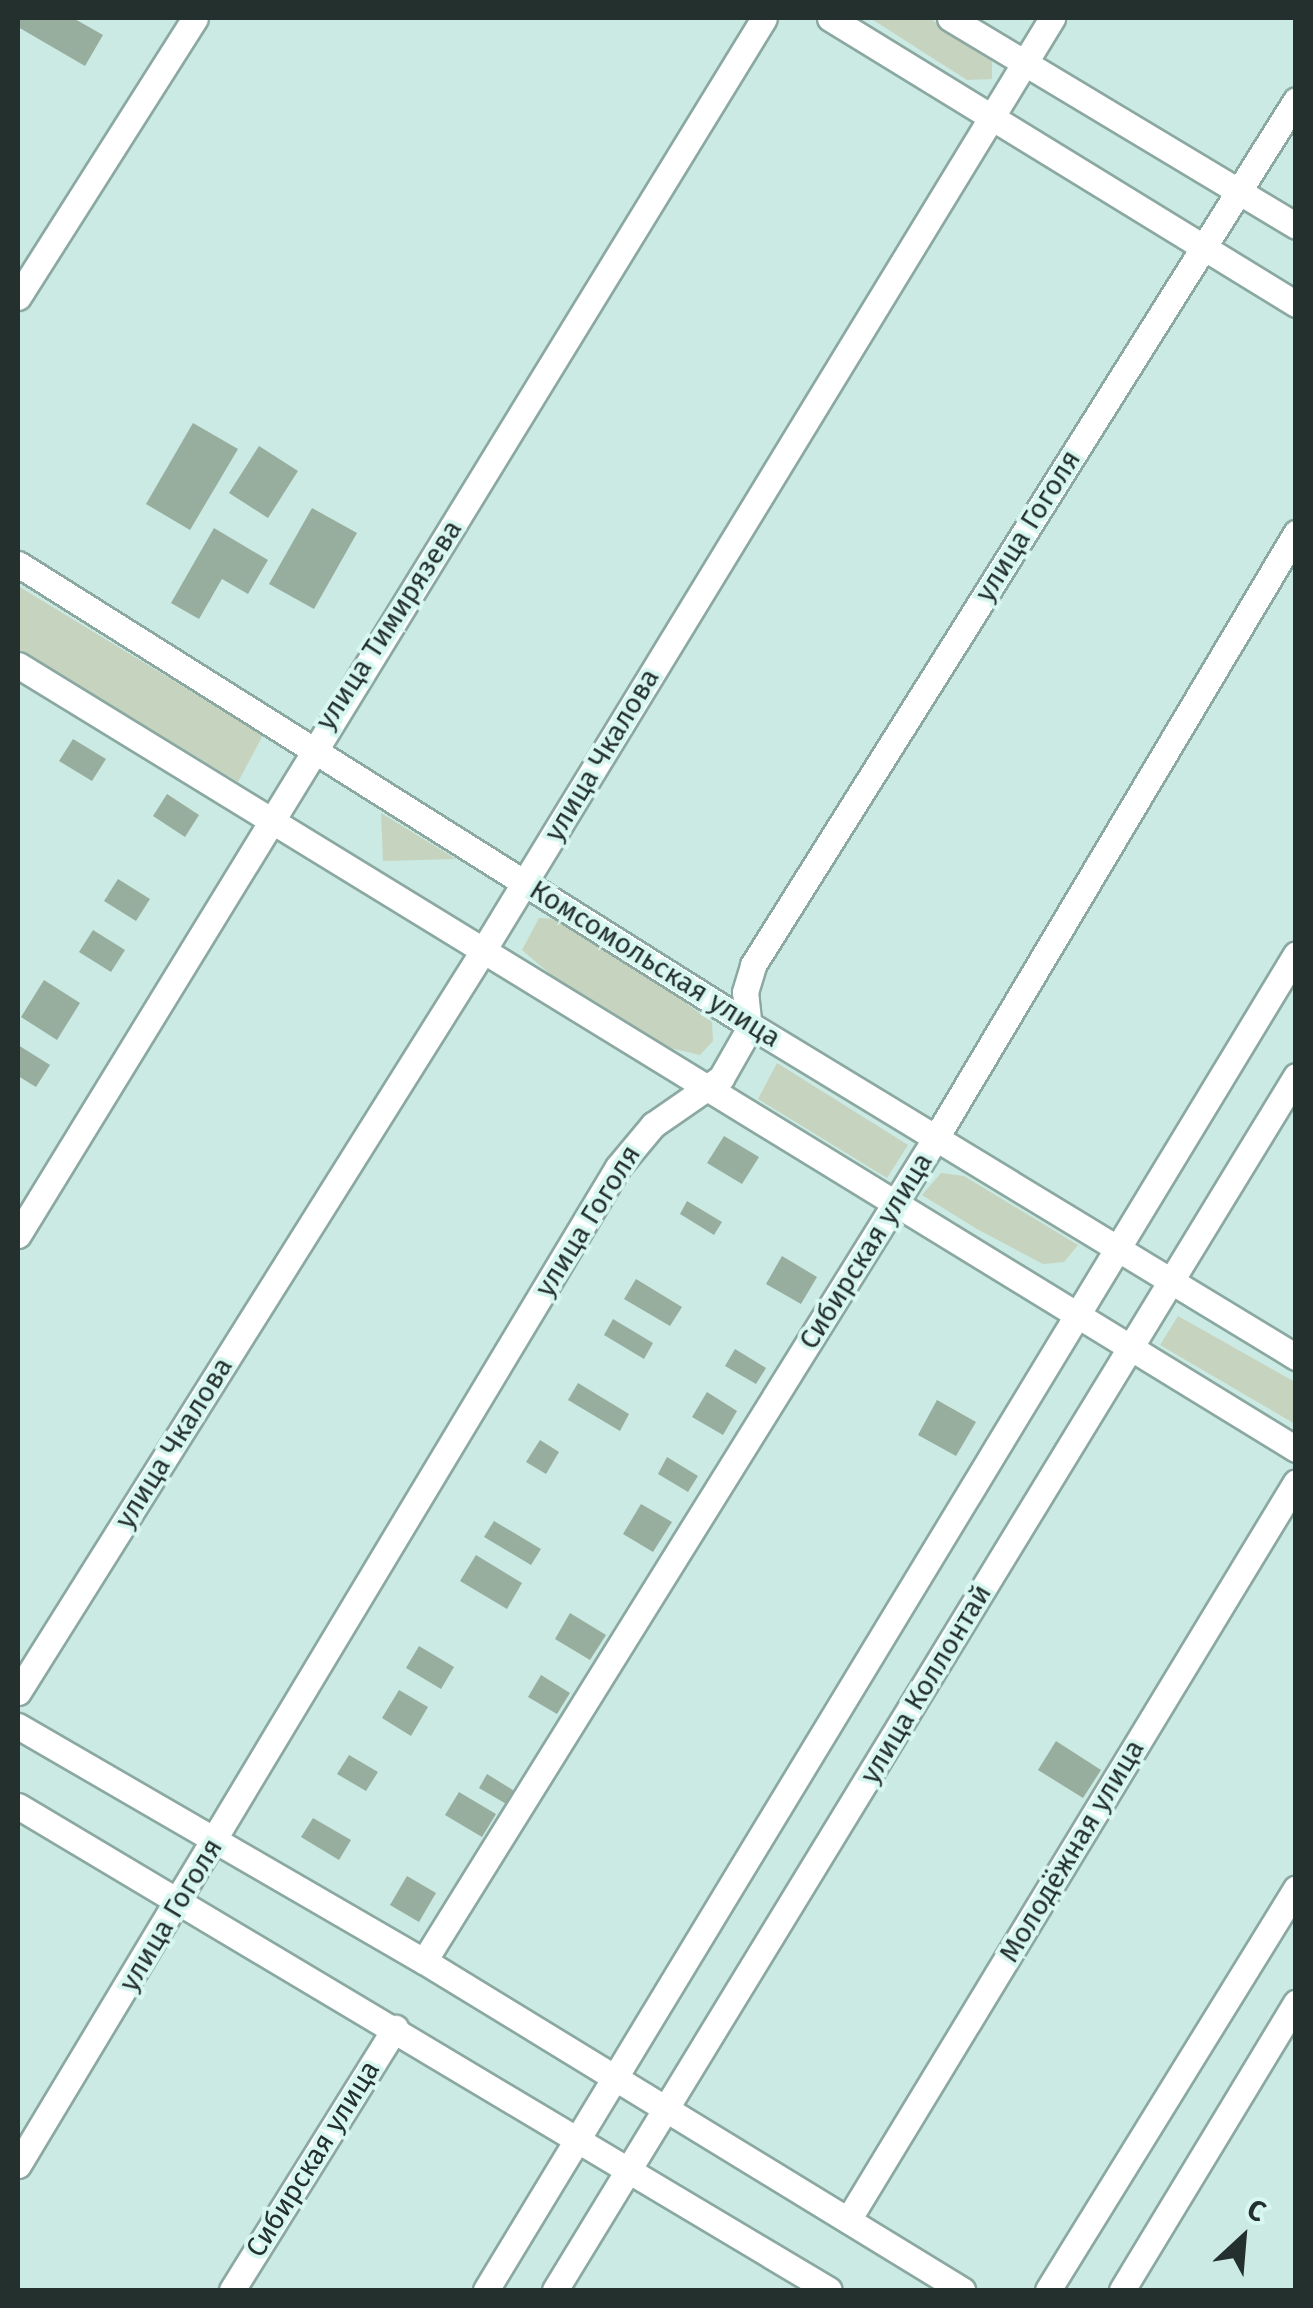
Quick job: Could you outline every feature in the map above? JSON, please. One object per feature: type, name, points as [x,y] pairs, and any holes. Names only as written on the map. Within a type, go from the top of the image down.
[{"type":"street","points":[[18,297],[195,18]]},
{"type":"street","name":"улица Тимирязева","points":[[18,1235],[312,747],[764,18]]},
{"type":"street","points":[[830,18],[1296,304]]},
{"type":"street","points":[[950,18],[1296,226]]},
{"type":"street","name":"улица Чкалова","points":[[18,1692],[484,949],[1052,18]]},
{"type":"street","name":"улица Гоголя","points":[[18,2165],[216,1842],[618,1167],[654,1126],[709,1091],[750,1025],[745,992],[753,964],[1296,100]]},
{"type":"street","name":"Сибирская улица","points":[[424,1960],[937,1136],[1296,533]]},
{"type":"street","name":"Комсомольская улица","points":[[18,564],[750,1025],[1296,1357]]},
{"type":"street","points":[[18,664],[894,1206],[1130,1345],[1296,1449]]},
{"type":"street","points":[[486,2290],[1296,954]]},
{"type":"street","name":"улица Коллонтай","points":[[555,2290],[1296,1076]]},
{"type":"street","name":"Молодёжная улица","points":[[848,2220],[1296,1482]]},
{"type":"street","points":[[18,1726],[424,1960],[962,2290]]},
{"type":"street","points":[[18,1806],[177,1906],[395,2028],[819,2288]]},
{"type":"street","points":[[1048,2290],[1296,1888]]},
{"type":"street","points":[[1122,2290],[1296,2003]]},
{"type":"street","name":"Сибирская улица","points":[[232,2290],[395,2028]]},
{"type":"green space","points":[[870,18],[929,18],[992,56],[992,79],[967,80]]},
{"type":"green space","points":[[18,586],[263,735],[238,782],[18,649]]},
{"type":"green space","points":[[381,813],[456,859],[383,861]]},
{"type":"green space","points":[[539,918],[555,919],[635,966],[712,1022],[713,1041],[700,1055],[670,1048],[557,980],[522,950]]},
{"type":"green space","points":[[777,1063],[908,1145],[887,1178],[758,1099]]},
{"type":"green space","points":[[941,1173],[964,1176],[1078,1245],[1064,1262],[1043,1264],[922,1195]]},
{"type":"green space","points":[[1178,1316],[1295,1382],[1295,1424],[1160,1345]]},
{"type":"building","points":[[18,18],[73,18],[103,35],[85,66],[18,27]]},
{"type":"building","points":[[193,423],[238,449],[190,530],[146,504]]},
{"type":"building","points":[[259,446],[298,471],[268,518],[229,493]]},
{"type":"building","points":[[312,508],[357,533],[314,609],[269,584]]},
{"type":"building","points":[[214,528],[268,560],[248,594],[222,579],[199,619],[171,603]]},
{"type":"building","points":[[73,739],[106,759],[92,781],[59,761]]},
{"type":"building","points":[[167,794],[199,815],[185,837],[153,816]]},
{"type":"building","points":[[118,879],[150,899],[136,921],[104,901]]},
{"type":"building","points":[[93,930],[125,950],[111,972],[79,952]]},
{"type":"building","points":[[44,980],[80,1003],[57,1040],[21,1017]]},
{"type":"building","points":[[18,1045],[50,1065],[36,1087],[18,1076]]},
{"type":"building","points":[[724,1136],[759,1157],[742,1184],[707,1163]]},
{"type":"building","points":[[687,1201],[722,1222],[714,1235],[680,1214]]},
{"type":"building","points":[[782,1256],[817,1277],[801,1304],[766,1284]]},
{"type":"building","points":[[636,1279],[682,1307],[670,1326],[624,1299]]},
{"type":"building","points":[[613,1319],[653,1343],[644,1359],[604,1335]]},
{"type":"building","points":[[735,1349],[766,1368],[756,1384],[725,1366]]},
{"type":"building","points":[[578,1383],[629,1414],[620,1431],[568,1400]]},
{"type":"building","points":[[707,1392],[737,1411],[723,1435],[692,1417]]},
{"type":"building","points":[[937,1400],[976,1422],[956,1456],[918,1435]]},
{"type":"building","points":[[540,1440],[559,1452],[546,1474],[526,1462]]},
{"type":"building","points":[[667,1457],[698,1476],[688,1492],[658,1474]]},
{"type":"building","points":[[641,1504],[672,1522],[653,1552],[623,1534]]},
{"type":"building","points":[[494,1521],[541,1549],[531,1565],[484,1537]]},
{"type":"building","points":[[476,1555],[522,1583],[507,1609],[460,1581]]},
{"type":"building","points":[[570,1613],[606,1635],[590,1660],[555,1639]]},
{"type":"building","points":[[419,1646],[454,1667],[441,1689],[406,1668]]},
{"type":"building","points":[[541,1675],[570,1693],[557,1714],[528,1697]]},
{"type":"building","points":[[399,1690],[428,1707],[411,1736],[382,1718]]},
{"type":"building","points":[[1056,1741],[1101,1770],[1083,1798],[1038,1770]]},
{"type":"building","points":[[349,1755],[378,1772],[366,1791],[337,1774]]},
{"type":"building","points":[[487,1774],[516,1792],[508,1805],[479,1788]]},
{"type":"building","points":[[459,1792],[496,1814],[482,1837],[445,1815]]},
{"type":"building","points":[[313,1818],[351,1840],[339,1860],[301,1837]]},
{"type":"building","points":[[407,1876],[436,1893],[419,1922],[390,1905]]}]
